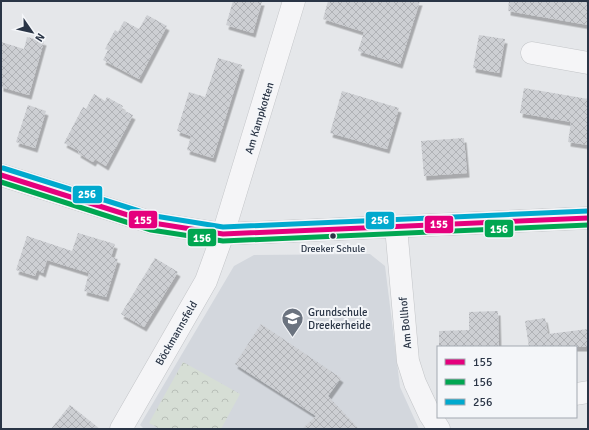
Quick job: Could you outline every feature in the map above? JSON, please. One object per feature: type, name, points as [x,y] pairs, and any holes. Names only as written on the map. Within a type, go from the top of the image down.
[{"type":"main road","points":[[1,175],[153,224],[223,234],[396,228],[588,218]]},
{"type":"street","name":"Am Kampkotten","points":[[223,234],[294,1]]},
{"type":"street","points":[[532,53],[588,63]]},
{"type":"street","name":"Am Bollhof","points":[[396,228],[408,361],[415,383],[436,419]]},
{"type":"street","name":"Böckmannsfeld","points":[[121,429],[206,281],[223,234]]},
{"type":"street","points":[[577,394],[588,392]]},
{"type":"shaded area","name":"Grundschule Dreekerheide","points":[[370,254],[385,266],[400,387],[419,429],[144,429],[140,425],[234,266],[254,255]]},
{"type":"green space","points":[[183,362],[240,394],[221,429],[160,429],[149,423]]},
{"type":"building","points":[[233,1],[262,1],[253,33],[226,25]]},
{"type":"building","points":[[328,1],[420,1],[400,64],[358,51],[364,32],[323,19]]},
{"type":"building","points":[[509,1],[588,1],[588,25],[508,11]]},
{"type":"building","points":[[147,15],[167,26],[139,79],[103,60],[108,50],[105,49],[115,30],[118,32],[124,21],[139,29]]},
{"type":"building","points":[[479,35],[505,39],[499,73],[473,68]]},
{"type":"building","points":[[27,37],[44,41],[29,95],[1,87],[1,42],[24,49]]},
{"type":"building","points":[[218,58],[242,65],[213,158],[187,150],[191,136],[177,131],[189,92],[205,97]]},
{"type":"building","points":[[524,88],[588,99],[588,145],[568,142],[571,122],[520,113]]},
{"type":"building","points":[[342,91],[399,108],[387,149],[330,133]]},
{"type":"building","points":[[94,94],[105,101],[107,97],[123,106],[121,109],[133,115],[106,166],[95,159],[93,162],[78,153],[79,151],[64,143],[83,107],[86,109]]},
{"type":"building","points":[[28,105],[46,111],[35,148],[16,142]]},
{"type":"building","points":[[464,138],[467,173],[424,176],[421,141]]},
{"type":"building","points":[[78,233],[115,244],[111,257],[118,259],[106,297],[84,291],[89,273],[47,260],[43,273],[37,270],[35,276],[16,270],[27,236],[72,251]]},
{"type":"building","points":[[155,258],[178,272],[144,327],[121,314]]},
{"type":"building","points":[[498,311],[499,346],[439,346],[439,331],[469,330],[469,312]]},
{"type":"building","points":[[545,318],[548,334],[588,329],[588,347],[529,346],[525,321]]},
{"type":"building","points":[[261,324],[341,378],[328,396],[359,429],[302,429],[316,416],[235,364]]},
{"type":"building","points":[[70,405],[100,429],[51,429]]},
{"type":"transit line","name":"256","points":[[3,168],[155,216],[223,227],[588,211]]},
{"type":"transit line","name":"155","points":[[1,175],[153,223],[223,234],[588,218]]},
{"type":"transit line","name":"156","points":[[1,182],[151,230],[223,241],[588,225]]},
{"type":"place","name":"Dreeker Schule","points":[[333,236]]},
{"type":"place","name":"Grundschule Dreekerheide","points":[[293,338]]}]
